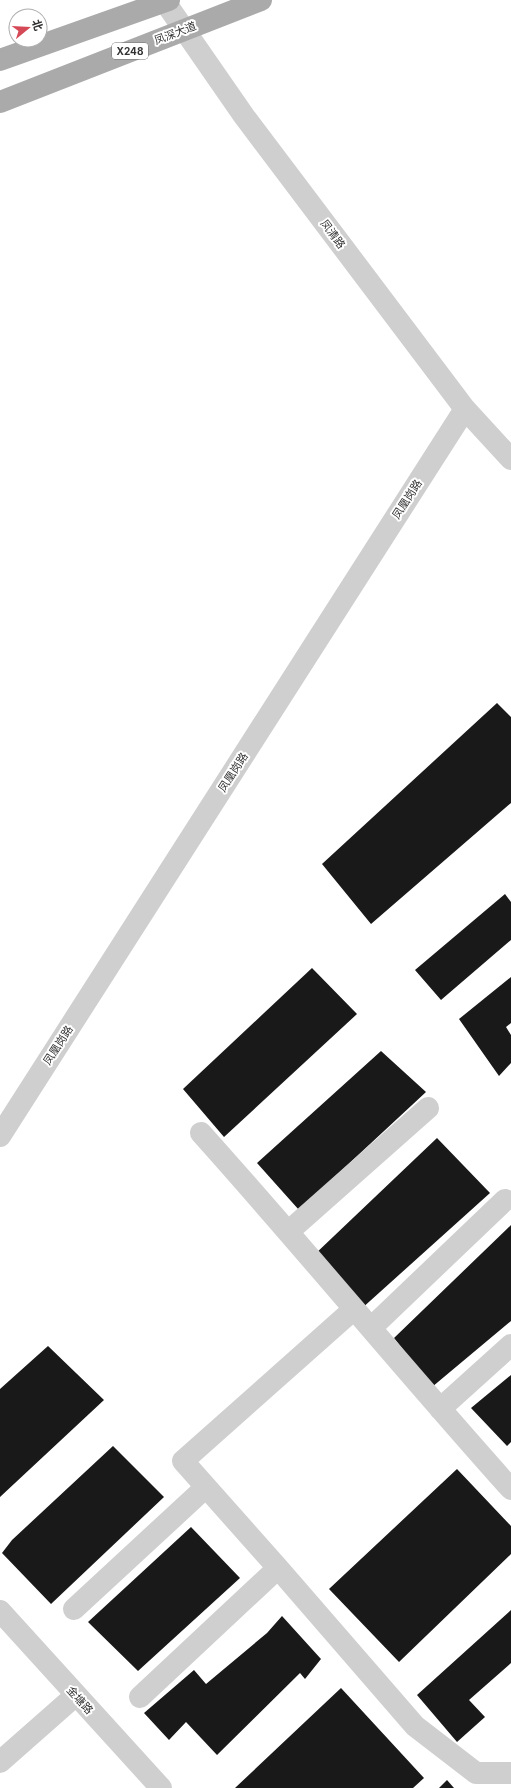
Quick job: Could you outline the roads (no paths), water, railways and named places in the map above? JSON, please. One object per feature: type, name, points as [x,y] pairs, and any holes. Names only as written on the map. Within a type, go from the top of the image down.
[{"type":"main road","name":"凤深大道","points":[[0,102],[261,0]]},
{"type":"main road","points":[[0,60],[167,1]]},
{"type":"street","name":"凤清路","points":[[167,1],[244,116],[465,408],[511,459]]},
{"type":"street","name":"凤凰岗路","points":[[0,1136],[465,408]]},
{"type":"street","points":[[288,1232],[428,1108]]},
{"type":"street","points":[[201,1133],[440,1409],[511,1488]]},
{"type":"street","points":[[371,1328],[505,1200]]},
{"type":"street","points":[[354,1309],[182,1461],[278,1568],[415,1726],[476,1773],[511,1773]]},
{"type":"street","points":[[440,1409],[511,1345]]},
{"type":"street","points":[[74,1609],[206,1487]]},
{"type":"street","points":[[140,1697],[278,1568]]},
{"type":"street","name":"金塘路","points":[[0,1611],[161,1788]]},
{"type":"street","points":[[0,1762],[76,1695]]}]
